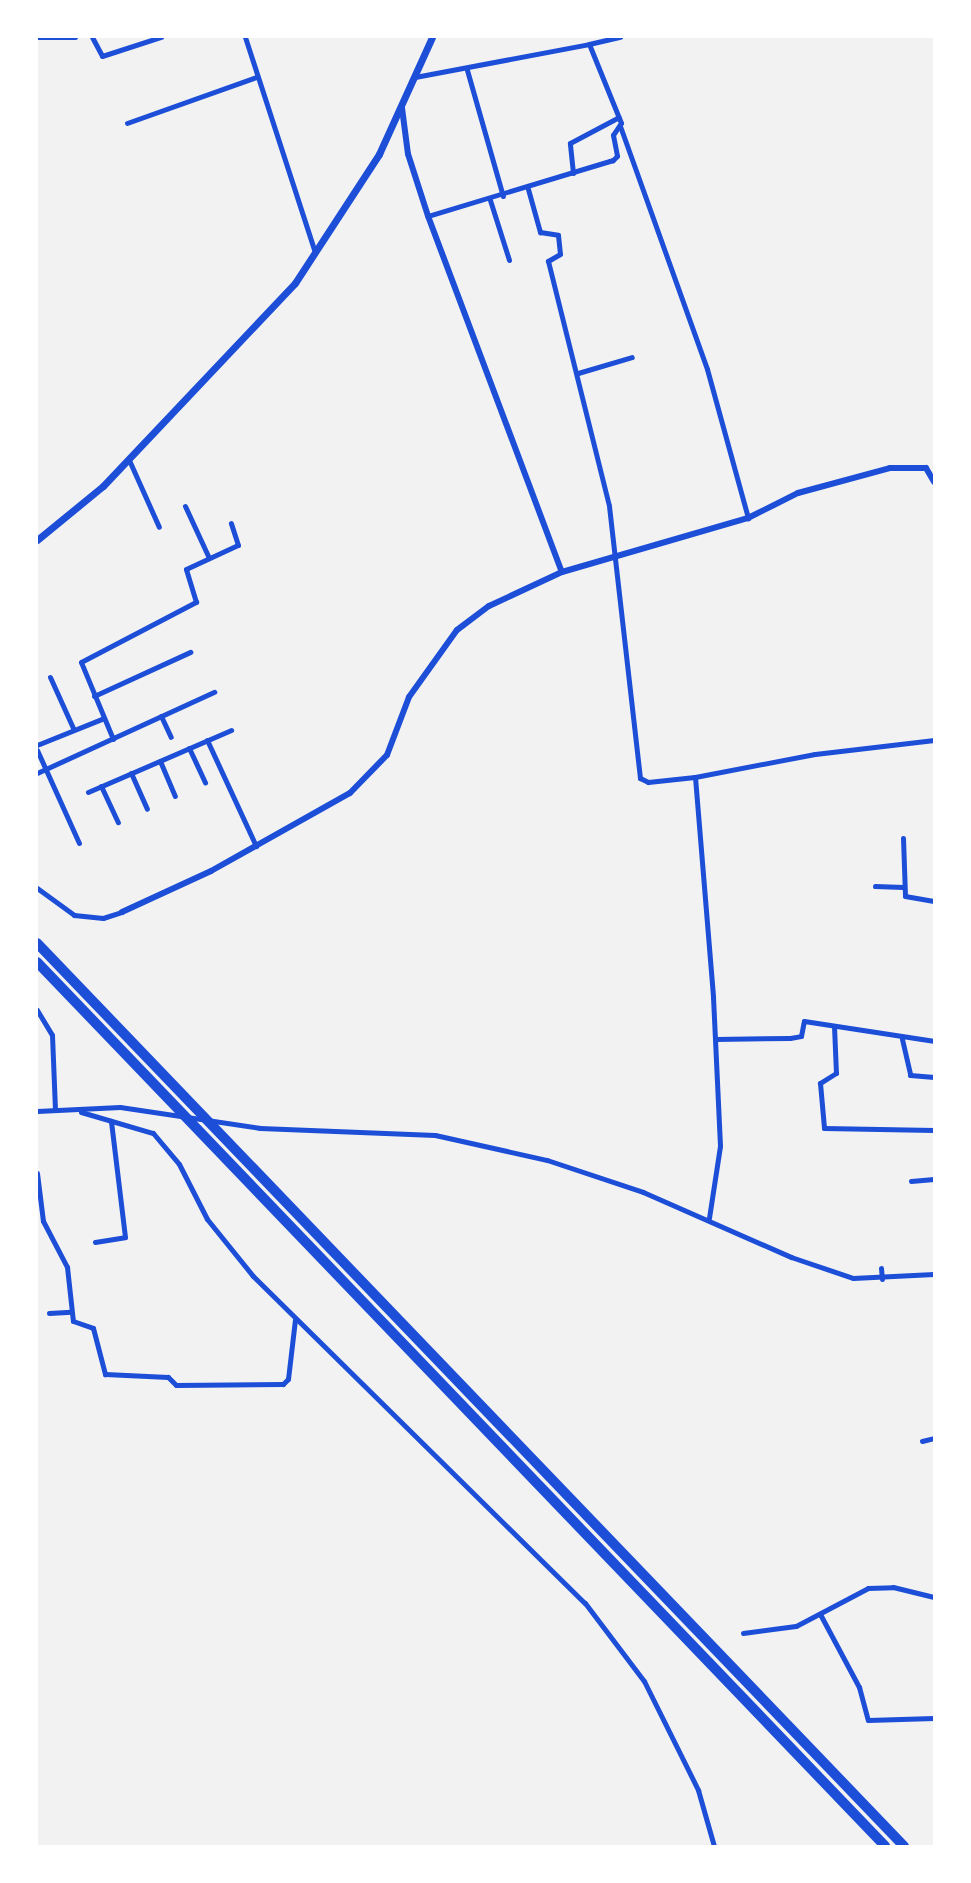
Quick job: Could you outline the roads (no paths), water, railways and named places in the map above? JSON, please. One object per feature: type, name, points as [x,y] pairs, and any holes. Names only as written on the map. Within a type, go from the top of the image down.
[{"type":"highway","points":[[37,943],[904,1846]]},
{"type":"highway","points":[[37,962],[885,1846]]},
{"type":"main road","points":[[37,540],[75,512],[128,460],[316,255],[379,154],[432,37]]},
{"type":"street","points":[[37,37],[75,37]]},
{"type":"street","points":[[92,37],[102,56],[161,37]]},
{"type":"street","points":[[245,37],[316,255]]},
{"type":"street","points":[[580,37],[619,117],[707,369],[748,518]]},
{"type":"street","points":[[415,77],[467,69],[620,37]]},
{"type":"street","points":[[467,69],[503,196]]},
{"type":"street","points":[[127,123],[256,77]]},
{"type":"street","points":[[402,107],[406,143],[428,216],[562,572]]},
{"type":"street","points":[[573,173],[570,143],[619,117]]},
{"type":"street","points":[[428,216],[528,189],[615,158],[612,135],[620,126]]},
{"type":"street","points":[[528,189],[540,232],[558,235],[561,254],[548,262],[578,373],[609,506],[638,775],[648,782],[695,777],[815,754],[934,740]]},
{"type":"street","points":[[490,200],[509,260]]},
{"type":"street","points":[[578,373],[632,357]]},
{"type":"street","points":[[128,460],[159,527]]},
{"type":"street","points":[[37,888],[74,915],[103,918],[122,912],[331,807],[387,755],[409,697],[462,625],[489,606],[562,572],[613,555],[748,518],[798,493],[900,466],[926,468],[934,482]]},
{"type":"street","points":[[186,506],[209,558]]},
{"type":"street","points":[[113,739],[81,662],[196,602],[186,569],[238,545],[231,523]]},
{"type":"street","points":[[94,696],[190,652]]},
{"type":"street","points":[[51,677],[74,728]]},
{"type":"street","points":[[37,773],[214,692]]},
{"type":"street","points":[[161,716],[171,737]]},
{"type":"street","points":[[79,843],[37,747],[74,728],[103,718]]},
{"type":"street","points":[[88,792],[231,730]]},
{"type":"street","points":[[208,740],[257,846]]},
{"type":"street","points":[[189,748],[205,782]]},
{"type":"street","points":[[160,761],[176,796]]},
{"type":"street","points":[[131,773],[147,809]]},
{"type":"street","points":[[695,777],[715,1039],[720,1146],[709,1218]]},
{"type":"street","points":[[102,786],[118,822]]},
{"type":"street","points":[[903,838],[903,887],[908,898],[934,901]]},
{"type":"street","points":[[875,886],[903,887]]},
{"type":"street","points":[[37,1010],[52,1035],[55,1109]]},
{"type":"street","points":[[715,1039],[801,1036],[804,1021],[902,1039],[934,1041]]},
{"type":"street","points":[[834,1026],[836,1073],[820,1083],[824,1128],[934,1129]]},
{"type":"street","points":[[902,1039],[910,1075],[934,1077]]},
{"type":"street","points":[[81,1112],[120,1107],[252,1128],[435,1135],[547,1160],[709,1218],[813,1265],[862,1280],[934,1274]]},
{"type":"street","points":[[37,1111],[55,1109],[81,1112],[153,1133],[182,1169],[207,1219],[245,1267],[515,1532],[623,1648],[698,1790],[715,1846]]},
{"type":"street","points":[[94,1242],[125,1237],[111,1121]]},
{"type":"street","points":[[37,1173],[43,1221],[67,1267],[74,1322],[93,1329],[104,1373],[168,1377],[176,1385],[286,1382],[295,1318]]},
{"type":"street","points":[[911,1181],[934,1179]]},
{"type":"street","points":[[881,1268],[882,1279]]},
{"type":"street","points":[[49,1313],[71,1312]]},
{"type":"street","points":[[922,1441],[934,1438]]},
{"type":"street","points":[[743,1633],[796,1626],[868,1588],[893,1587],[934,1597]]},
{"type":"street","points":[[820,1614],[859,1688],[868,1720],[934,1718]]}]
